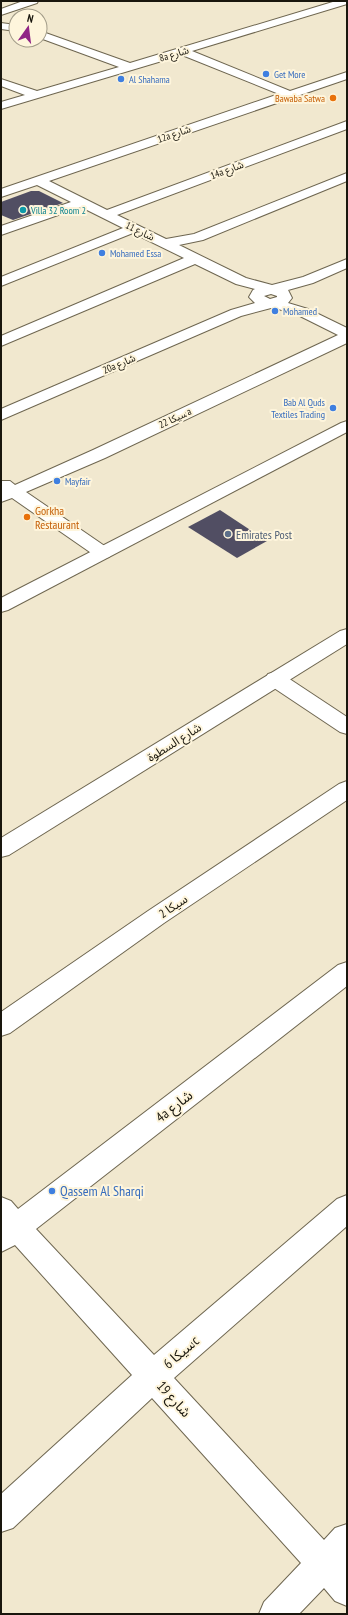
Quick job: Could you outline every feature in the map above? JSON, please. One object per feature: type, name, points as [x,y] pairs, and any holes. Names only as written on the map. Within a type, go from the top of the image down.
[{"type":"street","points":[[1,12],[33,1]]},
{"type":"street","name":"8a شارع","points":[[1,106],[347,1]]},
{"type":"street","points":[[322,9],[341,15]]},
{"type":"street","points":[[48,37],[130,67]]},
{"type":"street","points":[[182,51],[290,95]]},
{"type":"street","name":"12a شارع","points":[[1,194],[347,75]]},
{"type":"street","points":[[1,82],[36,95]]},
{"type":"street","name":"14a شارع","points":[[107,214],[347,125]]},
{"type":"street","points":[[164,243],[198,237],[347,177]]},
{"type":"street","name":"شارع 11","points":[[39,180],[347,334]]},
{"type":"street","points":[[1,231],[82,202]]},
{"type":"street","points":[[1,282],[133,228]]},
{"type":"street","points":[[1,341],[196,258]]},
{"type":"street","name":"20a شارع","points":[[1,415],[271,297],[292,290],[308,280],[347,263]]},
{"type":"street","name":"سيكا 22a","points":[[5,491],[99,454],[347,337]]},
{"type":"street","points":[[1,606],[347,426]]},
{"type":"street","points":[[5,491],[103,553]]},
{"type":"street","name":"شارع السطوة","points":[[1,849],[274,679],[347,636]]},
{"type":"street","points":[[274,679],[347,727]]},
{"type":"street","name":"سيكا 2","points":[[1,1026],[156,917],[347,789]]},
{"type":"street","name":"4a شارع","points":[[6,1225],[347,972]]},
{"type":"street","name":"سيكا 6c","points":[[1,1516],[153,1376],[347,1208]]},
{"type":"street","name":"شارع 19","points":[[6,1225],[153,1376],[347,1589]]},
{"type":"street","points":[[276,1614],[347,1540]]},
{"type":"building","name":"Villa 32 Room 2","points":[[31,191],[39,191],[63,203],[13,220],[1,215],[1,202]]},
{"type":"building","name":"Emirates Post","points":[[220,510],[267,541],[237,558],[188,527]]},
{"type":"place","name":"Get More","points":[[266,74]]},
{"type":"place","name":"Al Shahama","points":[[121,79]]},
{"type":"place","name":"Bawaba Satwa","points":[[333,98]]},
{"type":"place","name":"Villa 32 Room 2","points":[[23,210]]},
{"type":"place","name":"Mohamed Essa","points":[[102,253]]},
{"type":"place","name":"Mohamed","points":[[275,311]]},
{"type":"place","name":"Bab Al Quds Textiles Trading","points":[[333,408]]},
{"type":"place","name":"Mayfair","points":[[57,481]]},
{"type":"place","name":"Gorkha Restaurant","points":[[27,517]]},
{"type":"place","name":"Emirates Post","points":[[228,534]]},
{"type":"place","name":"Qassem Al Sharqi","points":[[52,1191]]}]
